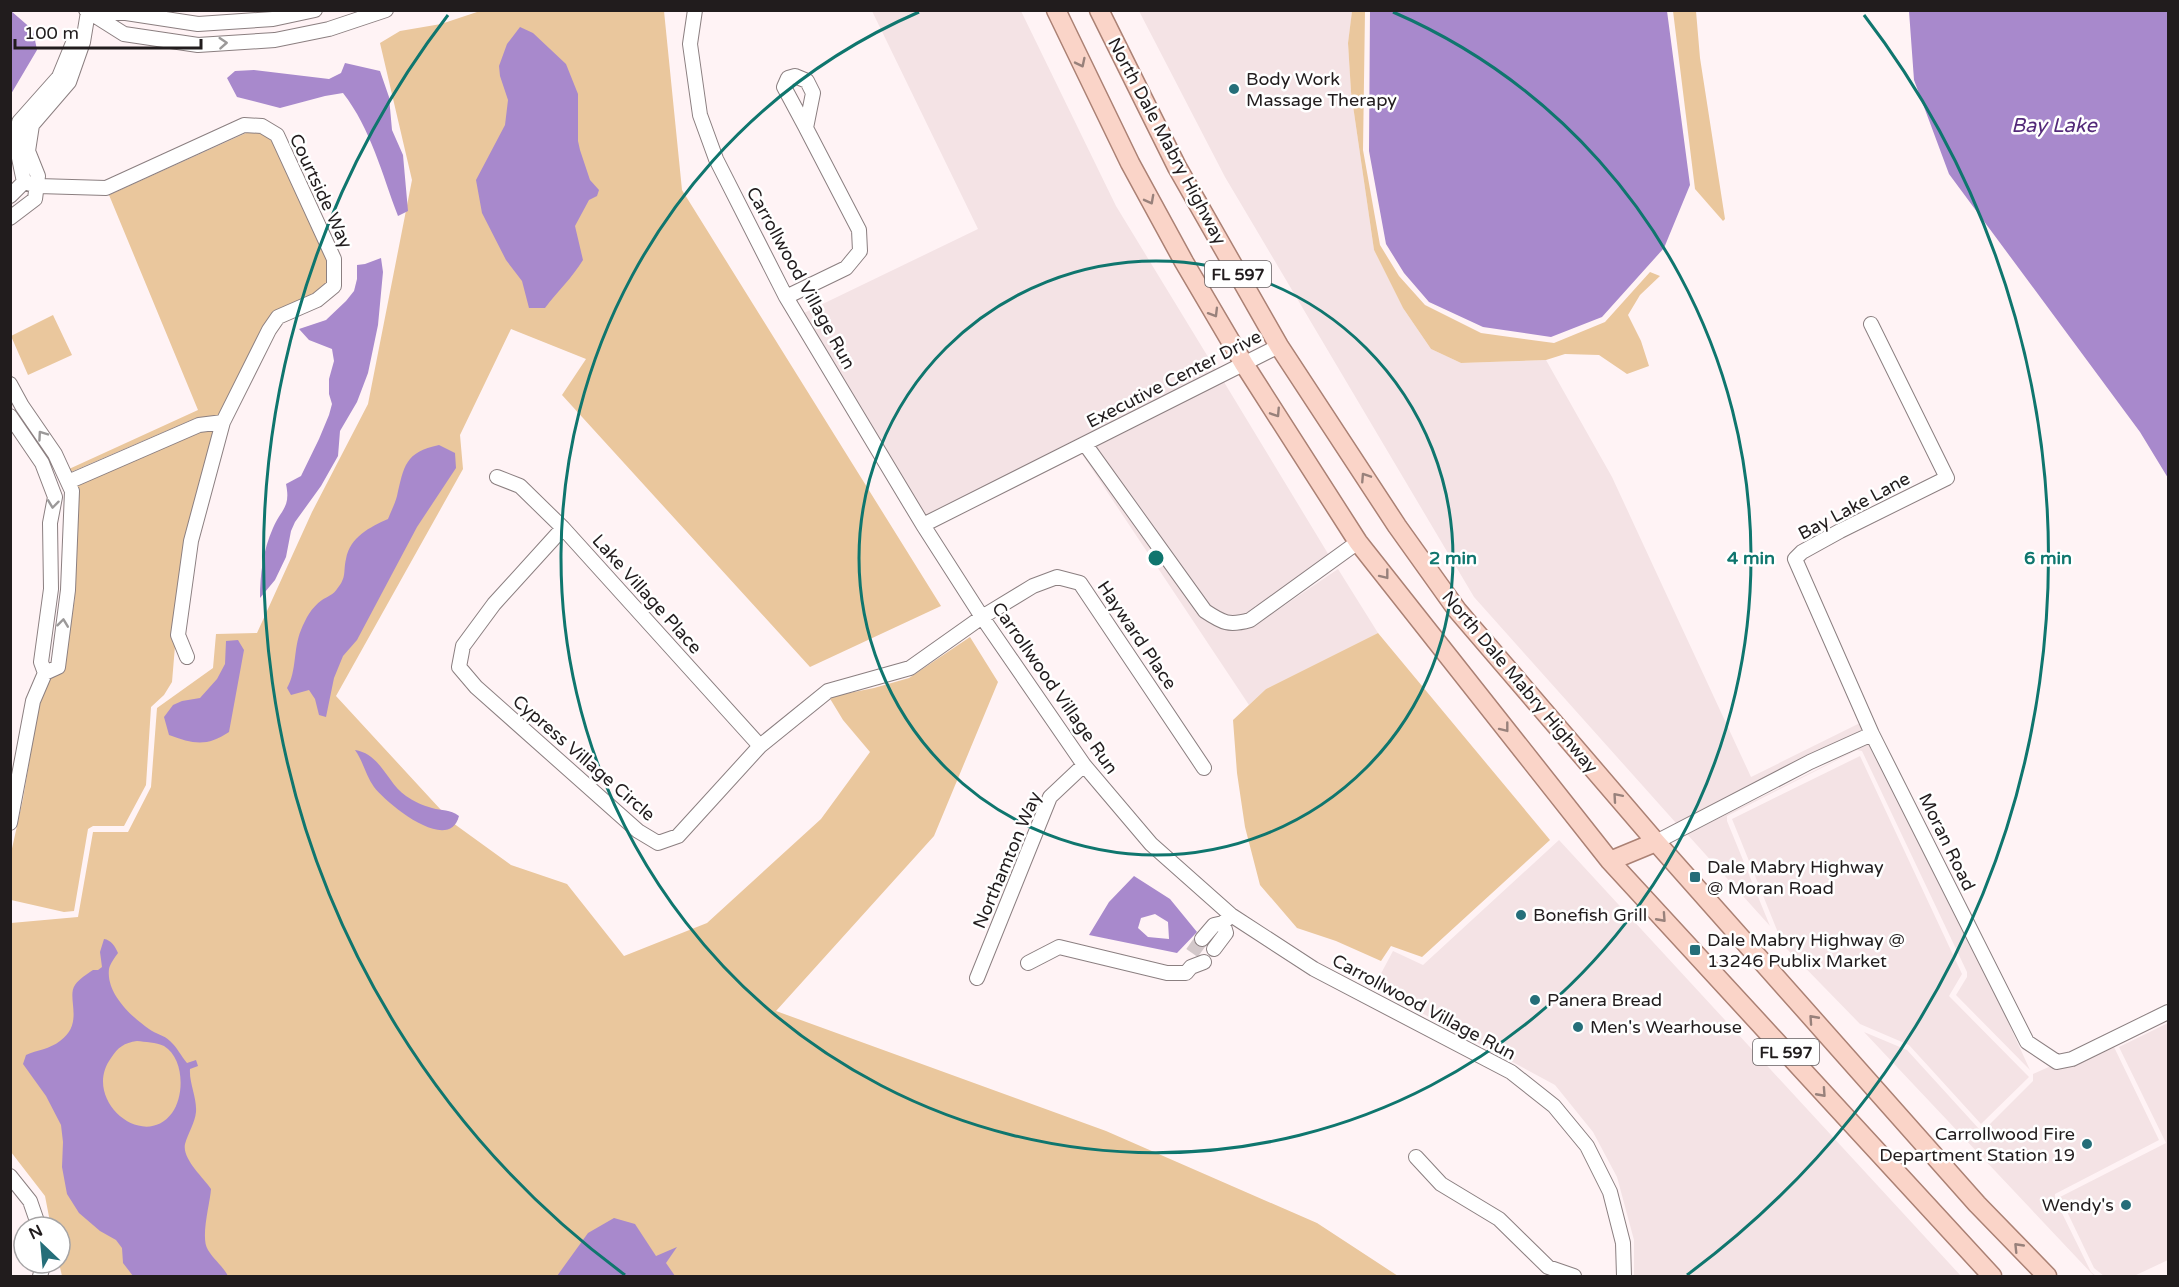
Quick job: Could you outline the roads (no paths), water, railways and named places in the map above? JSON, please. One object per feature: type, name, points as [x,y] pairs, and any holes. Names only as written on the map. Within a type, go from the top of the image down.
[{"type":"main road","name":"North Dale Mabry Highway","points":[[1056,10],[1130,163],[1184,262],[1244,364],[1359,542],[1617,868],[1992,1276]]},
{"type":"main road","name":"North Dale Mabry Highway","points":[[1099,10],[1177,167],[1279,346],[1397,526],[1457,610],[1656,842],[1977,1204],[2047,1276]]},
{"type":"main road","points":[[1617,868],[1656,842]]},
{"type":"street","points":[[87,11],[126,13],[198,24],[273,19],[315,10]]},
{"type":"street","points":[[87,11],[124,34],[198,45],[275,40],[329,29],[386,10]]},
{"type":"street","name":"Carrollwood Village Run","points":[[695,10],[690,44],[700,115],[716,159],[786,297],[923,525],[982,617],[1084,765],[1151,844],[1227,919],[1314,969],[1510,1072],[1554,1106],[1587,1146],[1610,1192],[1623,1243],[1624,1276]]},
{"type":"street","points":[[10,196],[31,184],[38,176],[28,151],[32,125],[69,82],[83,42],[87,11]]},
{"type":"street","name":"Courtside Way","points":[[31,184],[106,188],[244,125],[262,126],[277,135],[334,259],[333,286],[317,300],[278,317],[269,330],[224,422],[191,541],[178,635],[188,657]]},
{"type":"street","points":[[786,297],[846,268],[860,251],[859,230],[806,128]]},
{"type":"street","points":[[10,218],[35,199],[31,184]]},
{"type":"street","name":"Bay Lake Lane","points":[[1871,324],[1947,478],[1840,531],[1802,552],[1795,559],[1872,734]]},
{"type":"street","name":"Executive Center Drive","points":[[923,525],[1279,346]]},
{"type":"street","points":[[10,384],[22,406],[55,454],[72,491],[68,590],[58,667],[45,673],[33,700],[10,823]]},
{"type":"street","points":[[10,416],[42,464],[55,497],[50,523],[51,589],[41,662],[45,673]]},
{"type":"street","points":[[68,482],[199,425],[224,422]]},
{"type":"street","name":"Executive Center Drive","points":[[1085,444],[1205,611],[1222,622],[1236,624],[1250,620],[1359,542]]},
{"type":"street","name":"Lake Village Place","points":[[497,477],[520,486],[563,528],[760,746]]},
{"type":"street","name":"Cypress Village Circle","points":[[563,528],[494,604],[463,646],[459,667],[476,687],[638,831],[658,843],[678,836],[760,746],[819,699]]},
{"type":"street","name":"Hayward Place","points":[[819,699],[828,691],[910,668],[982,617],[1033,586],[1057,577],[1080,583],[1204,768]]},
{"type":"street","points":[[51,589],[68,590]]},
{"type":"street","points":[[1656,842],[1810,762],[1872,734]]},
{"type":"street","name":"Moran Road","points":[[1872,734],[2027,1042],[2056,1062],[2072,1059],[2169,1012]]},
{"type":"street","name":"Northamton Way","points":[[977,978],[1050,797],[1084,765]]},
{"type":"street","points":[[1202,939],[1214,925],[1227,919],[1226,933],[1214,949]]},
{"type":"street","points":[[1028,963],[1059,947],[1167,974],[1186,973],[1196,960]]},
{"type":"street","points":[[1416,1157],[1441,1184],[1499,1219],[1548,1267],[1574,1276]]},
{"type":"street","points":[[10,1176],[30,1201],[35,1215]]},
{"type":"water","points":[[11,11],[33,30],[37,50],[11,94]]},
{"type":"water","points":[[1370,11],[1667,11],[1690,185],[1664,248],[1602,317],[1551,337],[1483,327],[1429,302],[1404,273],[1386,244],[1369,151]]},
{"type":"water","name":"Bay Lake","points":[[1909,11],[2168,11],[2168,478],[2140,432],[1949,174],[1914,80]]},
{"type":"water","points":[[520,27],[533,33],[566,64],[578,94],[580,150],[590,180],[599,190],[597,196],[589,200],[575,226],[583,260],[545,308],[529,308],[522,281],[506,260],[482,213],[476,180],[505,125],[508,100],[499,66],[507,44]]},
{"type":"water","points":[[345,63],[380,71],[389,97],[392,130],[403,155],[408,211],[398,216],[368,137],[343,93],[280,108],[237,97],[227,78],[235,71],[254,70],[329,79],[341,73]]},
{"type":"water","points":[[381,258],[383,272],[378,325],[368,373],[357,402],[340,431],[338,456],[321,486],[295,522],[286,557],[275,580],[260,598],[264,554],[273,528],[286,503],[286,484],[301,476],[319,439],[332,404],[329,379],[334,361],[332,349],[309,340],[299,329],[326,320],[354,291],[357,265]]},
{"type":"water","points":[[439,445],[455,453],[456,468],[417,527],[357,640],[343,656],[334,678],[326,717],[319,715],[315,699],[309,690],[291,695],[287,688],[303,626],[315,606],[340,585],[348,551],[356,539],[368,529],[388,519],[408,462],[419,452]]},
{"type":"water","points":[[238,640],[244,650],[229,732],[207,742],[193,742],[169,735],[164,717],[173,705],[200,698],[217,679],[225,664],[226,641]]},
{"type":"water","points":[[355,750],[364,753],[378,763],[399,790],[409,798],[459,816],[453,827],[443,830],[431,828],[417,822],[391,804],[374,787]]},
{"type":"water","points":[[1134,876],[1170,899],[1197,932],[1177,953],[1089,935],[1109,902]],"holes":[[[1155,914],[1168,922],[1169,939],[1148,937],[1138,928],[1141,918]]]},
{"type":"water","points":[[104,939],[111,942],[117,950],[118,953],[109,969],[109,978],[116,996],[128,1011],[149,1029],[170,1041],[187,1063],[196,1060],[198,1066],[190,1069],[196,1112],[185,1150],[190,1162],[211,1189],[205,1229],[206,1245],[210,1254],[228,1276],[133,1276],[123,1263],[122,1248],[116,1240],[100,1231],[79,1213],[67,1194],[62,1167],[61,1125],[46,1096],[23,1064],[26,1055],[52,1046],[67,1034],[72,1026],[74,1011],[72,997],[75,985],[93,970],[102,967],[100,952]],"holes":[[[137,1041],[164,1046],[176,1059],[180,1077],[179,1097],[172,1113],[160,1124],[146,1127],[132,1124],[119,1116],[109,1104],[104,1089],[104,1074],[111,1058],[125,1044]]]},
{"type":"water","points":[[614,1218],[635,1224],[656,1256],[677,1247],[666,1263],[675,1276],[557,1276],[588,1233]]},
{"type":"tunnel","points":[[1192,953],[1202,939]]},
{"type":"place","name":"Body Work Massage Therapy","points":[[1234,89]]},
{"type":"place","name":"Dale Mabry Highway @ Moran Road","points":[[1695,877]]},
{"type":"place","name":"Bonefish Grill","points":[[1521,915]]},
{"type":"place","name":"Dale Mabry Highway @ 13246 Publix Market","points":[[1695,950]]},
{"type":"place","name":"Panera Bread","points":[[1535,1000]]},
{"type":"place","name":"Men's Wearhouse","points":[[1578,1027]]},
{"type":"place","name":"Carrollwood Fire Department Station 19","points":[[2087,1144]]},
{"type":"place","name":"Wendy's","points":[[2126,1205]]}]
